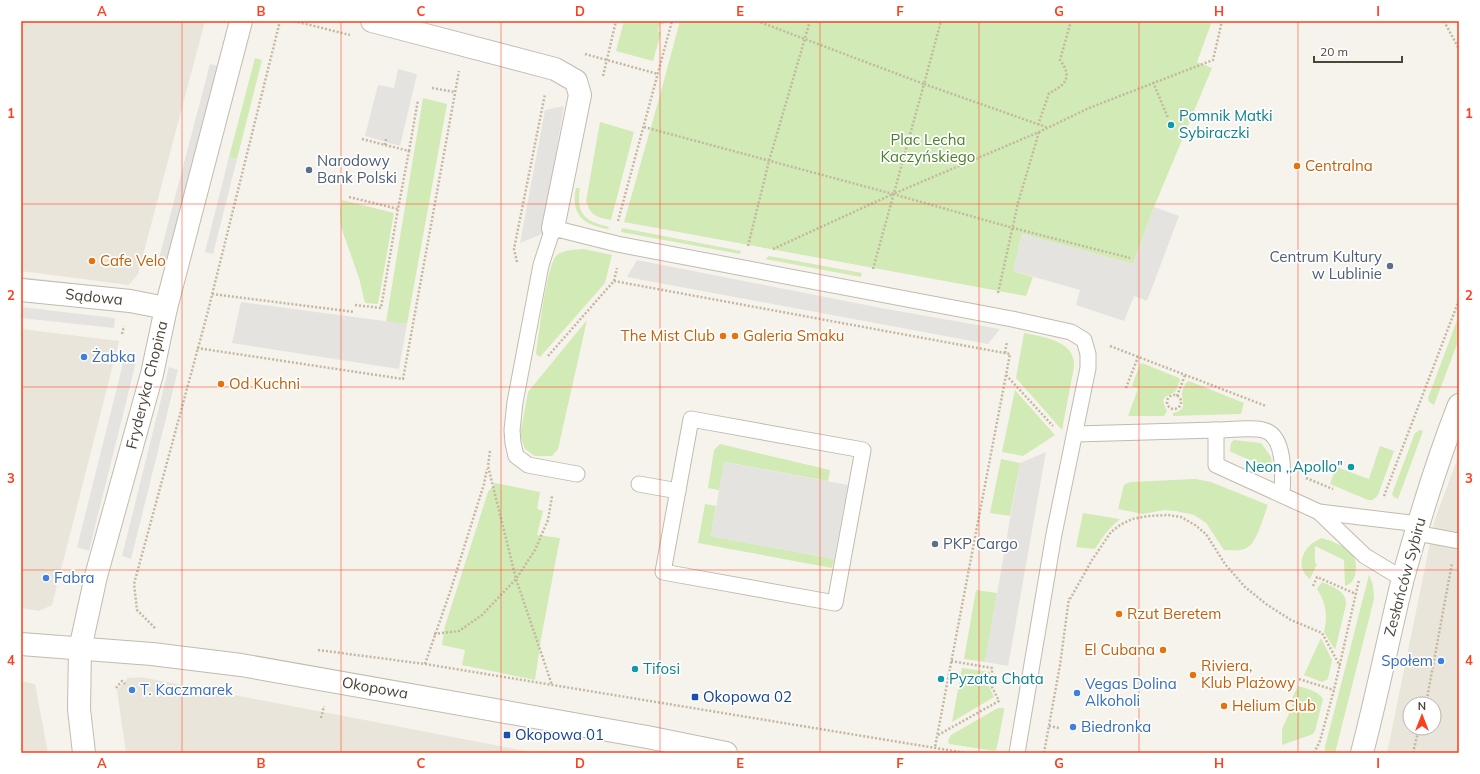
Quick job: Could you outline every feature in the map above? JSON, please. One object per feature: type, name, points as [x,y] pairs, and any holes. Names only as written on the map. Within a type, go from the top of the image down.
[{"type":"street","name":"Fryderyka Chopina","points":[[84,753],[79,709],[80,648],[96,576],[152,374],[166,308],[240,21]]},
{"type":"street","points":[[372,21],[555,69],[576,81],[580,95],[553,228]]},
{"type":"street","name":"Sądowa","points":[[21,290],[130,301],[166,308]]},
{"type":"street","name":"Zesłańców Sybiru","points":[[1362,753],[1403,579],[1417,528],[1443,446],[1459,405]]},
{"type":"street","name":"Okopowa","points":[[21,644],[152,654],[241,665],[647,737],[726,753]]},
{"type":"lane","points":[[577,474],[528,465],[516,456],[513,443],[512,430],[518,390],[541,266],[553,228],[617,244],[994,315],[1071,332],[1084,340],[1088,354],[1088,368],[1054,534],[1017,753]]},
{"type":"lane","points":[[691,419],[863,450],[835,603],[663,572],[678,491],[691,419]]},
{"type":"lane","points":[[1074,440],[1216,430],[1263,430],[1270,433],[1278,446],[1283,465],[1282,494]]},
{"type":"lane","points":[[1216,430],[1216,465],[1319,512],[1417,528],[1455,540]]},
{"type":"lane","points":[[639,484],[678,491]]},
{"type":"lane","points":[[1319,512],[1365,556],[1403,579]]},
{"type":"path","points":[[163,629],[155,628],[137,610],[134,584],[212,294],[280,21]]},
{"type":"path","points":[[294,21],[352,35]]},
{"type":"path","points":[[606,60],[616,21]]},
{"type":"path","points":[[518,390],[614,281],[619,258],[617,226],[672,21]]},
{"type":"path","points":[[757,21],[1046,128]]},
{"type":"path","points":[[746,251],[769,161],[810,21]]},
{"type":"path","points":[[872,273],[941,21]]},
{"type":"path","points":[[1038,125],[1049,93],[1059,89],[1065,80],[1066,71],[1060,60],[1071,21]]},
{"type":"path","points":[[770,250],[893,194],[1039,132],[1089,108],[1212,60],[1222,21]]},
{"type":"path","points":[[1444,21],[1459,49]]},
{"type":"path","points":[[452,69],[466,73]]},
{"type":"path","points":[[197,348],[403,378],[459,71]]},
{"type":"path","points":[[1153,82],[1168,118]]},
{"type":"path","points":[[432,88],[455,92]]},
{"type":"path","points":[[518,264],[514,249],[545,91]]},
{"type":"path","points":[[355,305],[381,308],[418,100]]},
{"type":"path","points":[[644,127],[893,194],[1012,228],[1130,258]]},
{"type":"path","points":[[994,315],[1018,203],[1039,132]]},
{"type":"path","points":[[362,139],[409,151]]},
{"type":"path","points":[[385,145],[386,139]]},
{"type":"path","points":[[349,197],[398,209]]},
{"type":"path","points":[[614,281],[1010,354],[935,747]]},
{"type":"path","points":[[212,294],[354,312]]},
{"type":"path","points":[[1382,503],[1459,300]]},
{"type":"path","points":[[1126,388],[1138,357]]},
{"type":"path","points":[[1006,375],[1074,440]]},
{"type":"path","points":[[1177,396],[1185,375]]},
{"type":"path","points":[[1171,396],[1177,396],[1181,401],[1180,407],[1171,409],[1167,403],[1168,399],[1171,396]]},
{"type":"path","points":[[425,664],[434,634],[451,589],[484,484],[492,445]]},
{"type":"path","points":[[488,466],[516,579],[552,685]]},
{"type":"path","points":[[1303,472],[1306,478],[1334,490]]},
{"type":"path","points":[[434,634],[459,631],[482,615],[516,579],[535,550],[548,520],[552,496]]},
{"type":"path","points":[[1070,599],[1092,560],[1111,532],[1120,525],[1132,519],[1148,516],[1168,515],[1181,517],[1195,525],[1206,534],[1212,547],[1245,587],[1266,604],[1291,620],[1322,633],[1340,666]]},
{"type":"path","points":[[1427,696],[1455,540]]},
{"type":"path","points":[[1314,753],[1320,741],[1334,690],[1361,574]]},
{"type":"path","points":[[1314,586],[1317,577],[1356,594]]},
{"type":"path","points":[[317,650],[425,664],[966,753]]},
{"type":"path","points":[[937,735],[999,701],[992,686],[992,668],[951,661]]},
{"type":"path","points":[[1299,679],[1334,690]]},
{"type":"path","points":[[116,688],[122,681],[125,684]]},
{"type":"path","points":[[1049,726],[1059,728]]},
{"type":"path","points":[[1413,753],[1418,736]]},
{"type":"shaded area","points":[[21,21],[205,21],[138,274],[129,285],[21,271]]},
{"type":"shaded area","points":[[210,64],[219,66],[166,269],[157,266]]},
{"type":"shaded area","points":[[398,69],[417,74],[400,146],[365,136],[378,85],[394,88]]},
{"type":"shaded area","points":[[564,106],[542,234],[520,243],[545,110]]},
{"type":"shaded area","points":[[229,157],[237,159],[213,254],[205,252]]},
{"type":"shaded area","points":[[1154,207],[1179,216],[1147,301],[1134,296],[1124,321],[1076,305],[1080,290],[1013,271],[1022,234],[1133,264]]},
{"type":"shaded area","points":[[637,260],[881,308],[1000,329],[988,344],[627,277]]},
{"type":"shaded area","points":[[21,277],[118,288],[117,295],[21,285]]},
{"type":"shaded area","points":[[241,302],[407,324],[399,369],[232,343]]},
{"type":"shaded area","points":[[21,307],[115,318],[114,328],[21,318]]},
{"type":"shaded area","points":[[21,329],[119,341],[52,605],[39,611],[21,608]]},
{"type":"shaded area","points":[[124,359],[136,362],[89,551],[77,547]]},
{"type":"shaded area","points":[[169,367],[178,370],[131,559],[122,556]]},
{"type":"shaded area","points":[[1046,452],[1008,666],[985,662],[1020,463]]},
{"type":"shaded area","points":[[1459,455],[1459,753],[1387,753],[1435,519]]},
{"type":"shaded area","points":[[724,462],[848,485],[834,559],[711,536]]},
{"type":"shaded area","points":[[141,677],[536,753],[126,753],[117,690],[128,678]]},
{"type":"shaded area","points":[[21,681],[35,684],[48,753],[21,753]]},
{"type":"green space","points":[[624,21],[664,21],[664,24],[660,24],[658,31],[661,33],[653,61],[616,51]]},
{"type":"green space","name":"Plac Lecha Kaczyńskiego","points":[[680,21],[1212,21],[1197,62],[1212,68],[1154,207],[1133,264],[1022,234],[1013,271],[1033,277],[1026,296],[624,222]]},
{"type":"green space","points":[[255,58],[262,60],[237,159],[229,157]]},
{"type":"green space","points":[[423,98],[447,104],[407,324],[386,322]]},
{"type":"green space","points":[[600,122],[634,132],[611,220],[601,218],[592,213],[586,201]]},
{"type":"green space","points":[[576,188],[580,188],[579,205],[584,215],[594,222],[609,227],[608,229],[592,225],[577,212],[575,205]]},
{"type":"green space","points":[[342,200],[394,213],[378,304],[365,303],[359,278],[341,227],[340,211]]},
{"type":"green space","points":[[622,228],[741,251],[740,254],[621,232]]},
{"type":"green space","points":[[584,249],[612,255],[605,283],[540,357],[536,354],[541,317],[546,286],[553,261],[557,255],[563,252]]},
{"type":"green space","points":[[769,256],[862,273],[861,277],[765,259]]},
{"type":"green space","points":[[1459,315],[1459,339],[1434,405],[1429,402],[1428,398]]},
{"type":"green space","points":[[587,320],[558,449],[552,456],[535,456],[525,449],[520,435],[528,392]]},
{"type":"green space","points":[[1024,333],[1041,336],[1057,342],[1070,351],[1073,358],[1074,367],[1062,430],[1016,378]]},
{"type":"green space","points":[[1142,363],[1179,378],[1180,380],[1176,391],[1164,399],[1167,411],[1164,416],[1128,416],[1138,389],[1132,386],[1140,364]]},
{"type":"green space","points":[[1189,381],[1244,403],[1241,414],[1173,416],[1173,413],[1182,409],[1183,407],[1182,391],[1186,383]]},
{"type":"green space","points":[[1015,390],[1055,435],[1023,456],[1002,452]]},
{"type":"green space","points":[[1420,430],[1423,431],[1398,499],[1392,494],[1415,433]]},
{"type":"green space","points":[[1234,440],[1261,443],[1271,457],[1272,465],[1269,468],[1231,452],[1231,443]]},
{"type":"green space","points":[[720,444],[830,470],[828,481],[725,462],[719,490],[708,488],[714,450]]},
{"type":"green space","points":[[1380,446],[1394,451],[1378,495],[1375,499],[1368,500],[1330,484],[1336,467],[1369,479]]},
{"type":"green space","points":[[1001,459],[1020,463],[1010,516],[990,513]]},
{"type":"green space","points":[[1195,479],[1211,482],[1268,505],[1257,534],[1248,547],[1239,550],[1224,550],[1206,523],[1194,515],[1164,510],[1143,514],[1118,509],[1124,485],[1130,482]]},
{"type":"green space","points":[[495,483],[540,492],[537,509],[543,511],[537,535],[560,538],[535,680],[462,665],[465,650],[442,645],[445,626],[488,492]]},
{"type":"green space","points":[[705,504],[716,506],[711,536],[834,559],[832,568],[698,543]]},
{"type":"green space","points":[[1083,513],[1120,519],[1106,533],[1095,549],[1076,547]]},
{"type":"green space","points":[[1322,538],[1342,546],[1352,554],[1356,567],[1355,575],[1352,582],[1349,584],[1345,586],[1344,560],[1315,546],[1315,563],[1317,564],[1310,579],[1305,574],[1302,568],[1303,556],[1310,545]]},
{"type":"green space","points":[[1369,575],[1373,585],[1374,599],[1335,753],[1325,753],[1325,747]]},
{"type":"green space","points":[[1322,582],[1342,593],[1346,600],[1335,650],[1324,632],[1326,615],[1322,599],[1317,589]]},
{"type":"green space","points":[[976,590],[997,593],[985,662],[964,659]]},
{"type":"green space","points":[[1321,638],[1332,660],[1328,679],[1322,682],[1304,675]]},
{"type":"green space","points":[[962,668],[990,672],[989,686],[994,697],[952,722]]},
{"type":"green space","points":[[1298,686],[1315,692],[1323,699],[1315,731],[1313,734],[1282,745],[1282,729],[1292,707],[1291,701]]},
{"type":"green space","points":[[998,708],[1004,708],[1004,711],[995,751],[949,744],[948,741],[951,735]]},
{"type":"place","name":"Pomnik Matki Sybiraczki","points":[[1171,125]]},
{"type":"place","name":"Centralna","points":[[1297,166]]},
{"type":"place","name":"Narodowy Bank Polski","points":[[309,170]]},
{"type":"place","name":"Cafe Velo","points":[[92,261]]},
{"type":"place","name":"Centrum Kultury w Lublinie","points":[[1390,266]]},
{"type":"place","name":"The Mist Club","points":[[723,336]]},
{"type":"place","name":"Galeria Smaku","points":[[735,336]]},
{"type":"place","name":"Żabka","points":[[84,357]]},
{"type":"place","name":"Od Kuchni","points":[[221,384]]},
{"type":"place","name":"Neon ,,Apollo\"","points":[[1351,467]]},
{"type":"place","name":"PKP Cargo","points":[[935,544]]},
{"type":"place","name":"Fabra","points":[[46,578]]},
{"type":"place","name":"Rzut Beretem","points":[[1119,614]]},
{"type":"place","name":"El Cubana","points":[[1163,650]]},
{"type":"place","name":"Społem","points":[[1441,661]]},
{"type":"place","name":"Tifosi","points":[[635,669]]},
{"type":"place","name":"Riviera, Klub Plażowy","points":[[1193,675]]},
{"type":"place","name":"Pyzata Chata","points":[[941,679]]},
{"type":"place","name":"T. Kaczmarek","points":[[132,690]]},
{"type":"place","name":"Vegas Dolina Alkoholi","points":[[1077,693]]},
{"type":"place","name":"Okopowa 02","points":[[695,697]]},
{"type":"place","name":"Helium Club","points":[[1224,706]]},
{"type":"place","name":"Biedronka","points":[[1073,727]]},
{"type":"place","name":"Okopowa 01","points":[[507,735]]}]
